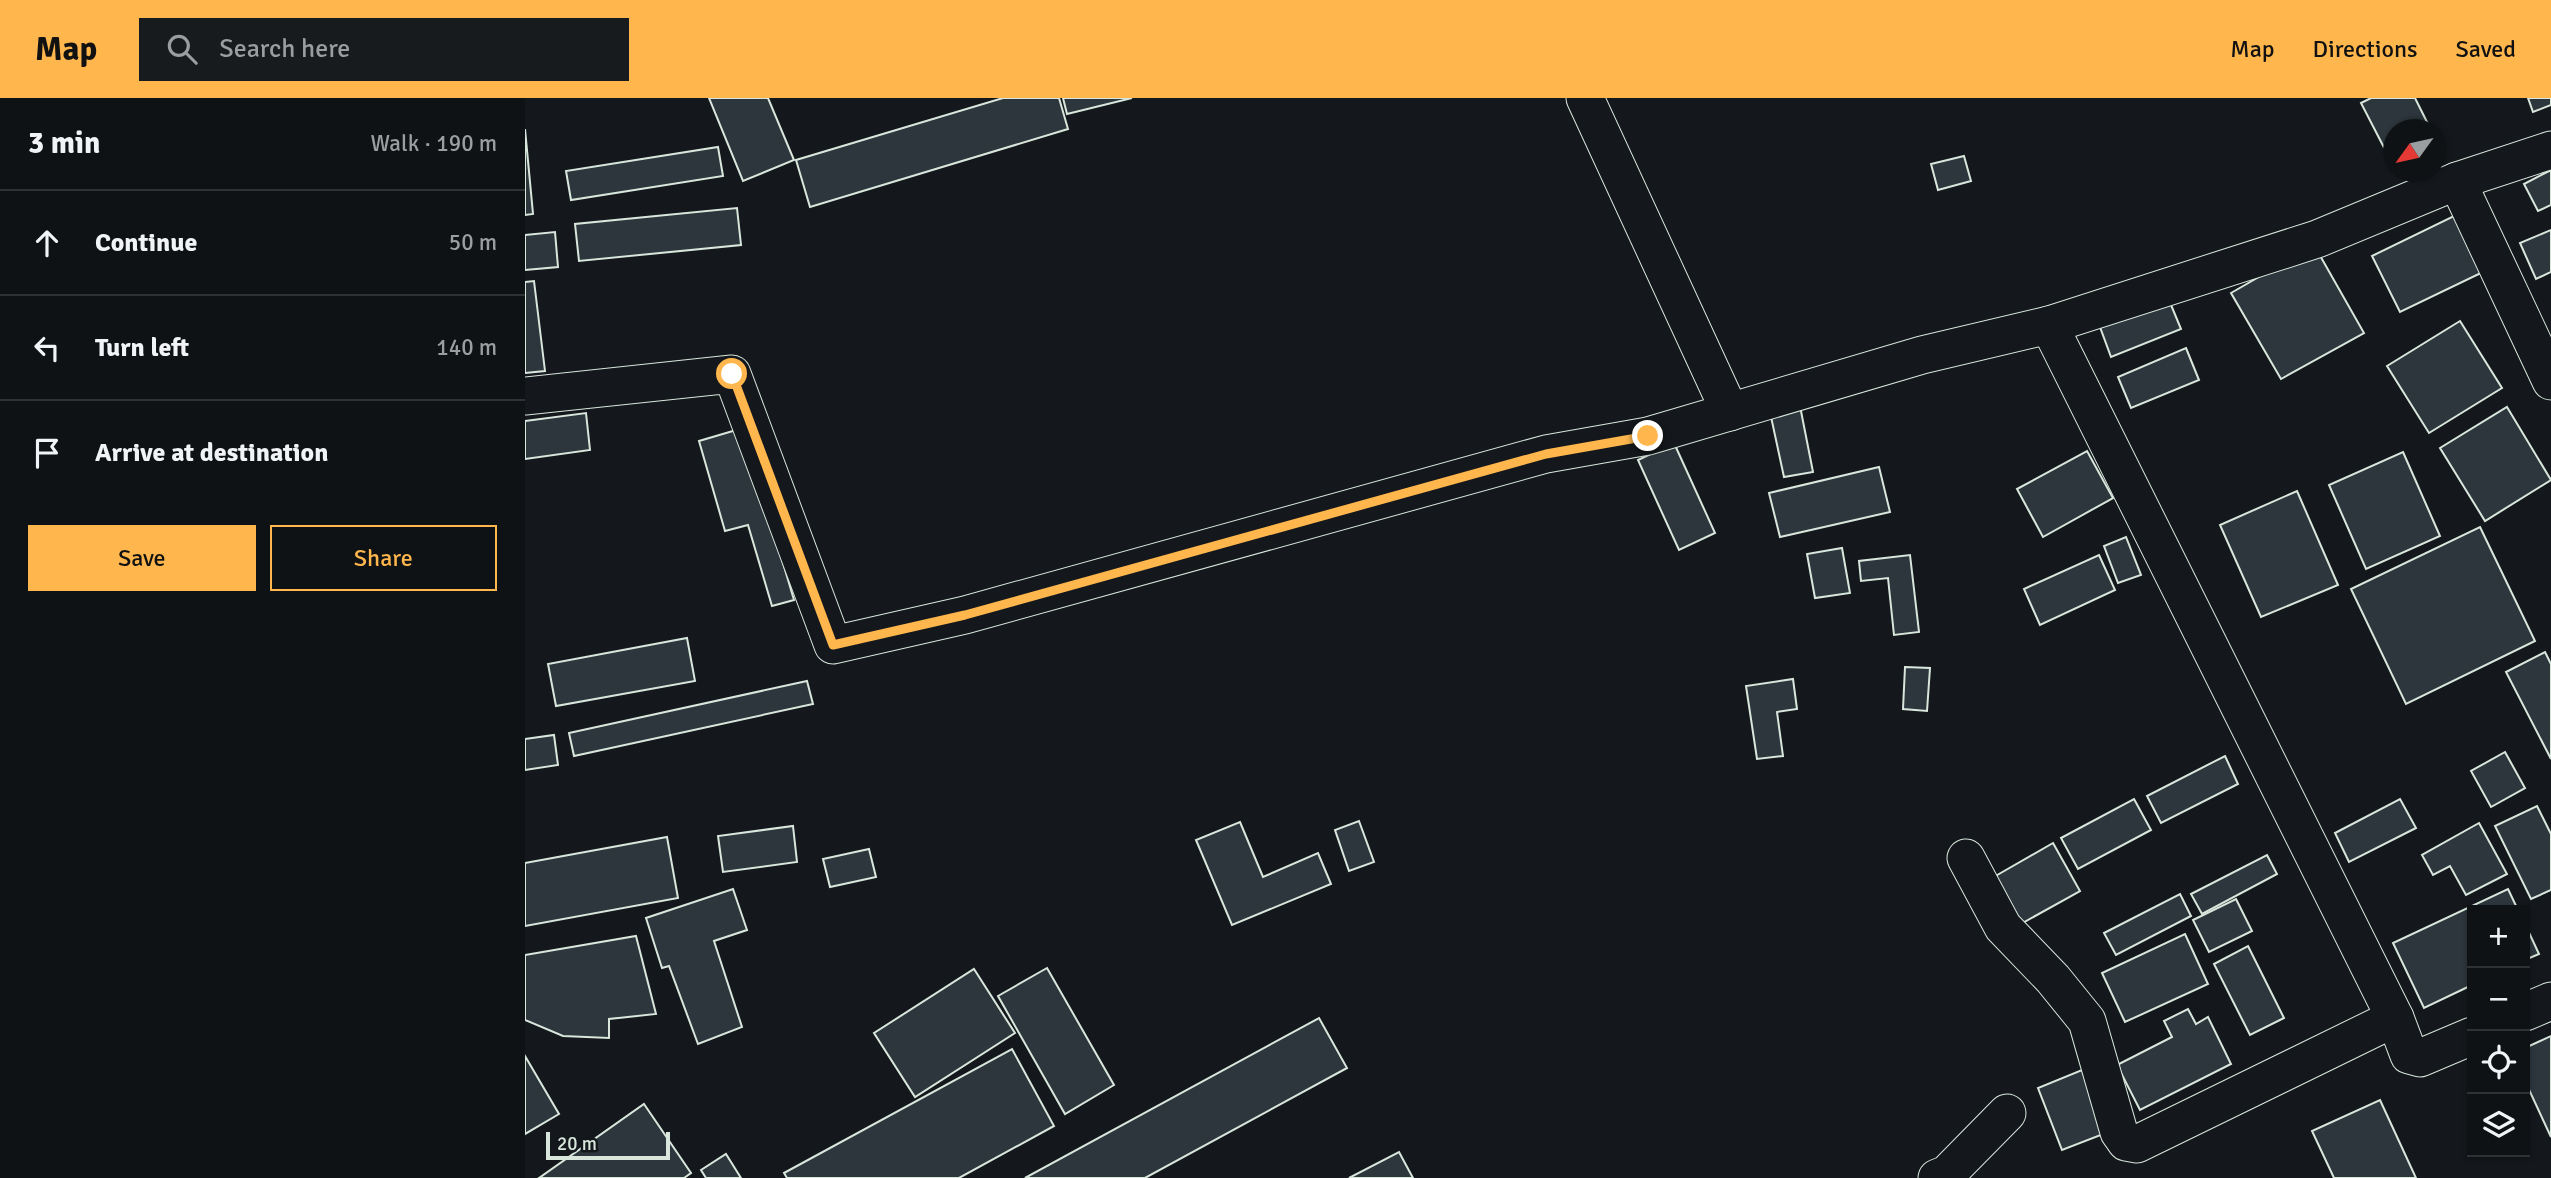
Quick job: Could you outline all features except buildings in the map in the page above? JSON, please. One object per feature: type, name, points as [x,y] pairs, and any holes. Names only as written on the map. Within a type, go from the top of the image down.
[{"type":"street","points":[[1585,98],[1730,412]]},
{"type":"street","points":[[525,396],[732,374],[833,645],[965,615],[1546,454],[1648,436],[1922,355],[2049,325],[2317,239],[2457,181],[2551,150]]},
{"type":"street","points":[[2457,181],[2551,381]]},
{"type":"street","points":[[2049,325],[2395,1018],[2409,1055],[2415,1059],[2467,1038]]},
{"type":"street","points":[[1966,858],[2003,927],[2053,979],[2087,1021],[2119,1132],[2126,1142],[2137,1144],[2395,1018]]},
{"type":"street","points":[[2530,1010],[2551,1001]]},
{"type":"street","points":[[1937,1178],[1947,1174],[2007,1114]]},
{"type":"route","points":[[732,374],[833,645],[965,615],[1546,454],[1648,436]]}]
